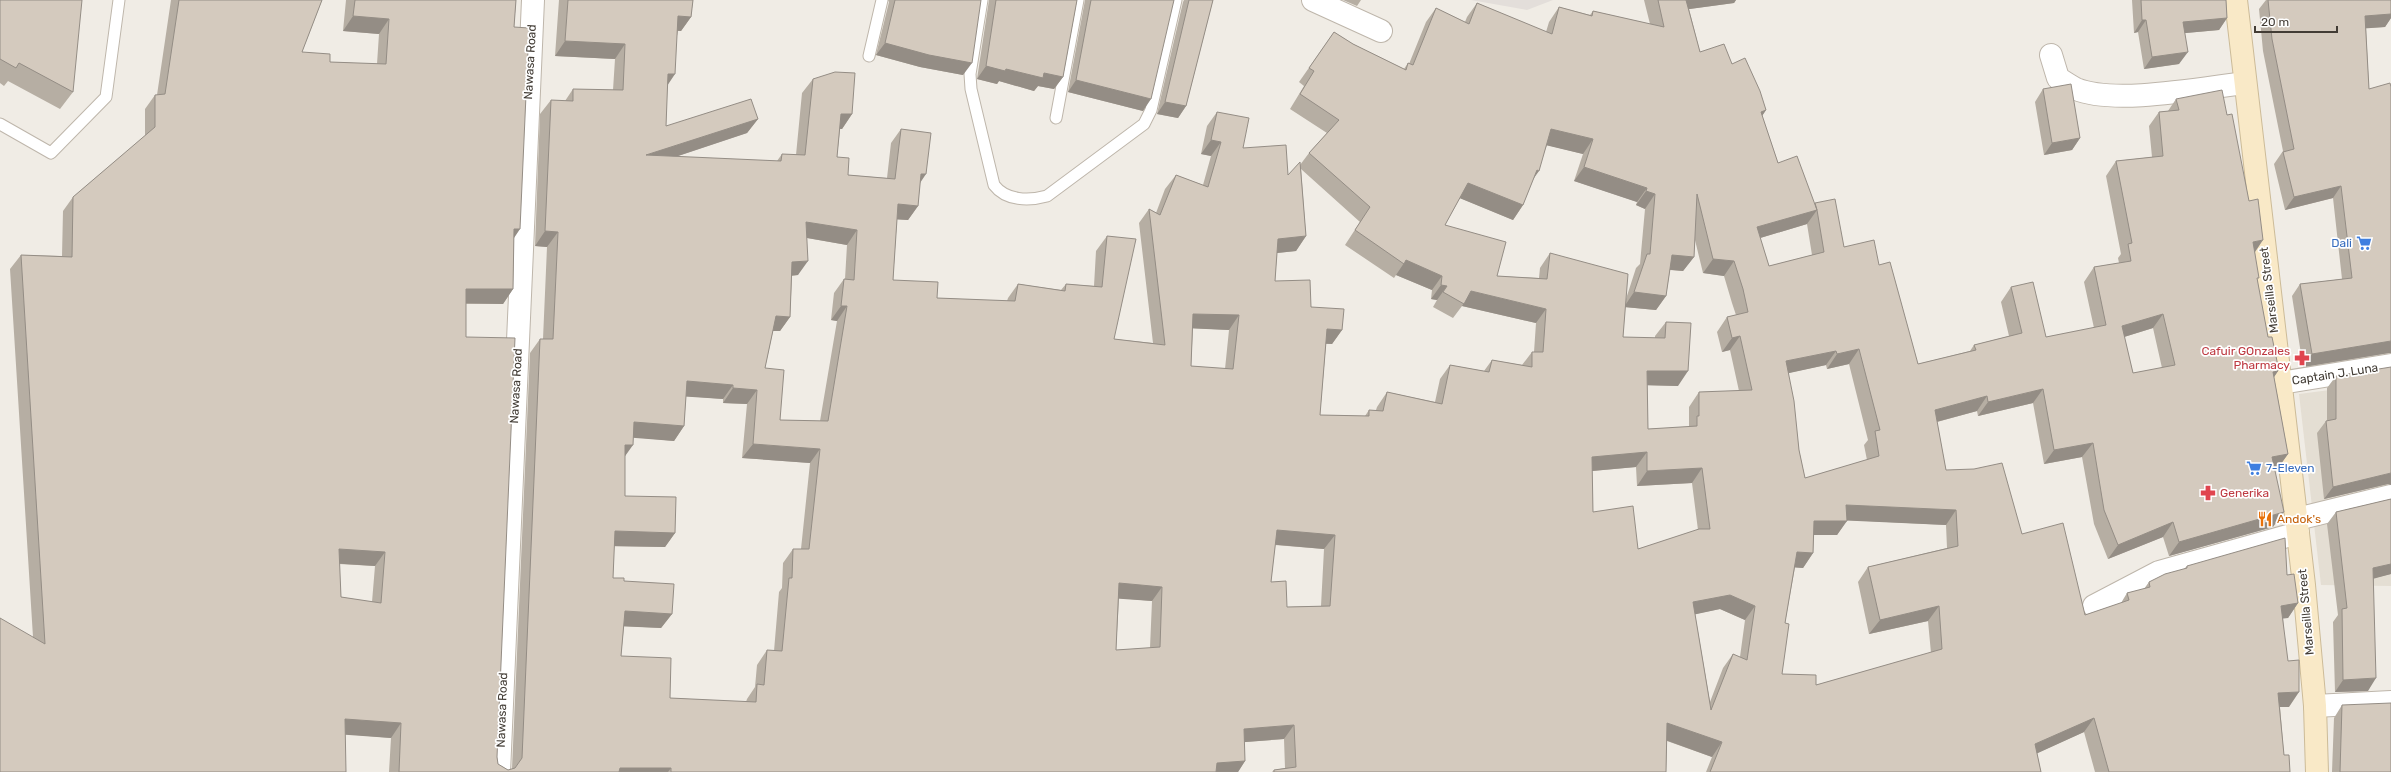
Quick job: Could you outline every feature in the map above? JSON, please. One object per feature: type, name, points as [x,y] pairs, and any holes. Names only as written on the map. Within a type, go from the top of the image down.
[{"type":"main road","name":"Marseilla Street","points":[[2236,0],[2297,526],[2315,706],[2317,772]]},
{"type":"street","name":"Nawasa Road","points":[[499,772],[533,0]]},
{"type":"street","points":[[1313,0],[1382,31]]},
{"type":"street","points":[[2050,55],[2058,78],[2076,89],[2097,94],[2143,95],[2245,83]]},
{"type":"street","name":"Captain J. Luna","points":[[2280,383],[2391,365]]},
{"type":"street","points":[[2094,606],[2159,572],[2391,496]]},
{"type":"street","points":[[2315,706],[2391,702]]},
{"type":"lane","points":[[0,124],[51,153],[106,97],[119,0]]},
{"type":"lane","points":[[869,56],[882,0]]},
{"type":"lane","points":[[982,0],[970,74],[971,88],[994,185],[1000,192],[1009,197],[1032,199],[1047,196],[1144,124],[1151,110],[1176,0]]},
{"type":"lane","points":[[1056,118],[1078,0]]},
{"type":"shaded area","points":[[1471,0],[1553,0],[1527,10]]},
{"type":"shaded area","points":[[2391,382],[2391,586],[2321,585],[2299,394]]},
{"type":"building","points":[[0,0],[82,0],[73,92],[19,63],[16,68],[0,59]]},
{"type":"building","points":[[179,0],[322,0],[302,52],[330,54],[330,62],[386,64],[389,19],[353,16],[355,0],[516,0],[514,27],[529,28],[520,229],[514,229],[513,289],[466,289],[466,337],[515,338],[497,757],[498,764],[508,770],[515,768],[522,758],[540,339],[553,339],[558,232],[545,231],[551,100],[573,101],[573,89],[623,90],[625,44],[565,41],[568,0],[693,0],[691,17],[678,16],[675,74],[668,74],[666,126],[751,99],[758,119],[646,155],[781,161],[782,154],[805,155],[813,79],[835,72],[855,73],[852,114],[841,114],[837,157],[849,158],[848,175],[895,179],[901,129],[931,133],[926,174],[921,174],[918,206],[898,204],[893,280],[938,282],[937,298],[1015,301],[1018,284],[1065,291],[1066,284],[1102,287],[1107,236],[1136,239],[1114,339],[1165,345],[1149,209],[1160,215],[1176,175],[1208,187],[1221,142],[1211,140],[1217,112],[1249,118],[1243,148],[1286,145],[1288,175],[1300,162],[1306,236],[1278,239],[1275,281],[1310,280],[1311,307],[1344,309],[1342,330],[1327,329],[1320,415],[1369,416],[1369,410],[1383,411],[1387,392],[1442,404],[1450,365],[1489,372],[1492,360],[1532,367],[1532,352],[1543,352],[1546,309],[1471,291],[1464,304],[1443,292],[1447,286],[1441,285],[1442,276],[1406,260],[1404,264],[1355,230],[1370,207],[1309,153],[1339,120],[1300,94],[1314,71],[1309,68],[1334,32],[1353,44],[1406,70],[1408,63],[1413,65],[1436,8],[1469,24],[1477,3],[1552,34],[1559,7],[1592,16],[1593,11],[1664,27],[1658,0],[1686,0],[1700,52],[1724,44],[1732,64],[1745,58],[1760,91],[1766,110],[1761,112],[1778,163],[1797,156],[1817,210],[1815,203],[1835,199],[1844,247],[1874,240],[1879,265],[1890,262],[1918,364],[1976,350],[1974,345],[2022,333],[2011,287],[2033,282],[2046,337],[2106,325],[2094,267],[2131,261],[2128,244],[2132,243],[2116,161],[2163,156],[2159,112],[2179,110],[2176,99],[2222,90],[2227,115],[2232,114],[2249,201],[2258,199],[2263,240],[2253,242],[2259,278],[2257,278],[2268,337],[2272,337],[2278,366],[2278,371],[2273,372],[2288,454],[2272,457],[2284,512],[2179,542],[2173,522],[2118,545],[2104,510],[2093,443],[2054,450],[2043,389],[1988,402],[1987,396],[1935,410],[1946,470],[1974,469],[2002,463],[2022,534],[2063,523],[2085,615],[2129,600],[2127,593],[2150,587],[2149,582],[2165,574],[2187,568],[2187,566],[2285,538],[2287,575],[2294,574],[2298,603],[2281,606],[2288,661],[2299,660],[2299,692],[2278,693],[2284,755],[2289,755],[2290,772],[2109,772],[2094,718],[2035,744],[2041,772],[1710,772],[1722,742],[1667,723],[1666,772],[1274,772],[1274,770],[1296,767],[1294,725],[1244,729],[1245,761],[1217,763],[1216,772],[671,772],[671,768],[620,768],[619,772],[399,772],[401,723],[345,719],[346,772],[0,772],[0,618],[45,644],[21,255],[72,257],[73,197],[155,127],[155,95],[165,94]],"holes":[[[1551,129],[1593,139],[1584,167],[1647,188],[1646,191],[1655,194],[1650,254],[1647,254],[1634,292],[1666,296],[1672,255],[1694,257],[1697,194],[1713,259],[1734,261],[1743,289],[1748,312],[1727,317],[1732,338],[1740,336],[1752,390],[1699,392],[1699,416],[1697,416],[1697,426],[1648,429],[1647,371],[1688,371],[1691,323],[1666,322],[1665,338],[1623,337],[1628,274],[1550,253],[1547,279],[1497,276],[1506,242],[1445,225],[1468,183],[1523,205],[1537,170],[1539,171]],[[1817,210],[1824,252],[1769,266],[1757,227]],[[806,222],[857,230],[854,280],[844,279],[841,306],[847,306],[828,421],[780,420],[784,370],[765,368],[776,316],[790,317],[792,262],[808,261]],[[1193,314],[1239,315],[1233,369],[1191,366]],[[2163,314],[2175,365],[2133,373],[2122,326]],[[1859,349],[1880,430],[1875,431],[1879,456],[1805,478],[1799,450],[1794,401],[1786,361],[1836,351],[1837,354]],[[687,381],[733,385],[733,388],[757,390],[753,444],[820,449],[809,549],[793,549],[792,578],[789,578],[782,651],[767,650],[764,685],[757,684],[756,702],[670,698],[671,658],[621,656],[625,611],[672,614],[674,584],[624,581],[624,578],[613,578],[615,531],[675,533],[676,497],[625,496],[625,445],[633,445],[634,422],[684,426]],[[1647,452],[1647,471],[1702,468],[1710,529],[1699,529],[1638,549],[1633,506],[1593,512],[1592,457]],[[1846,505],[1956,510],[1958,546],[1868,567],[1880,620],[1939,606],[1942,649],[1816,685],[1816,675],[1782,674],[1789,624],[1785,623],[1797,552],[1813,553],[1814,521],[1847,521]],[[1277,530],[1335,535],[1330,606],[1287,607],[1286,581],[1271,582]],[[339,549],[385,552],[381,603],[341,597]],[[1119,583],[1162,587],[1160,647],[1116,650]],[[1730,595],[1755,606],[1747,660],[1733,654],[1711,710],[1693,602]]]},
{"type":"building","points":[[895,0],[981,0],[972,63],[929,55],[885,43]]},
{"type":"building","points":[[996,0],[1077,0],[1063,77],[1044,73],[1043,78],[986,66]]},
{"type":"building","points":[[1091,0],[1174,0],[1151,99],[1076,80]]},
{"type":"building","points":[[1189,0],[1213,0],[1186,106],[1165,102]]},
{"type":"building","points":[[2141,0],[2226,0],[2227,18],[2183,22],[2188,52],[2152,57],[2146,20],[2142,20]]},
{"type":"building","points":[[2268,0],[2391,0],[2391,14],[2365,16],[2369,89],[2390,83],[2391,87],[2391,341],[2312,354],[2300,284],[2352,278],[2341,186],[2294,197],[2283,152],[2294,149],[2272,39]]},
{"type":"building","points":[[2071,84],[2080,138],[2052,143],[2043,89]]},
{"type":"building","points":[[2391,367],[2391,473],[2333,487],[2326,421],[2336,419],[2336,376]]},
{"type":"building","points":[[2391,499],[2391,564],[2373,568],[2376,678],[2343,680],[2342,609],[2347,608],[2336,512]]},
{"type":"building","points":[[2391,703],[2391,772],[2340,772],[2342,705]]},
{"type":"place","name":"Dali","points":[[2364,243]]},
{"type":"place","name":"Cafuir GOnzales Pharmacy","points":[[2302,358]]},
{"type":"place","name":"7-Eleven","points":[[2254,468]]},
{"type":"place","name":"Generika","points":[[2208,493]]},
{"type":"place","name":"Andok's","points":[[2265,519]]}]
